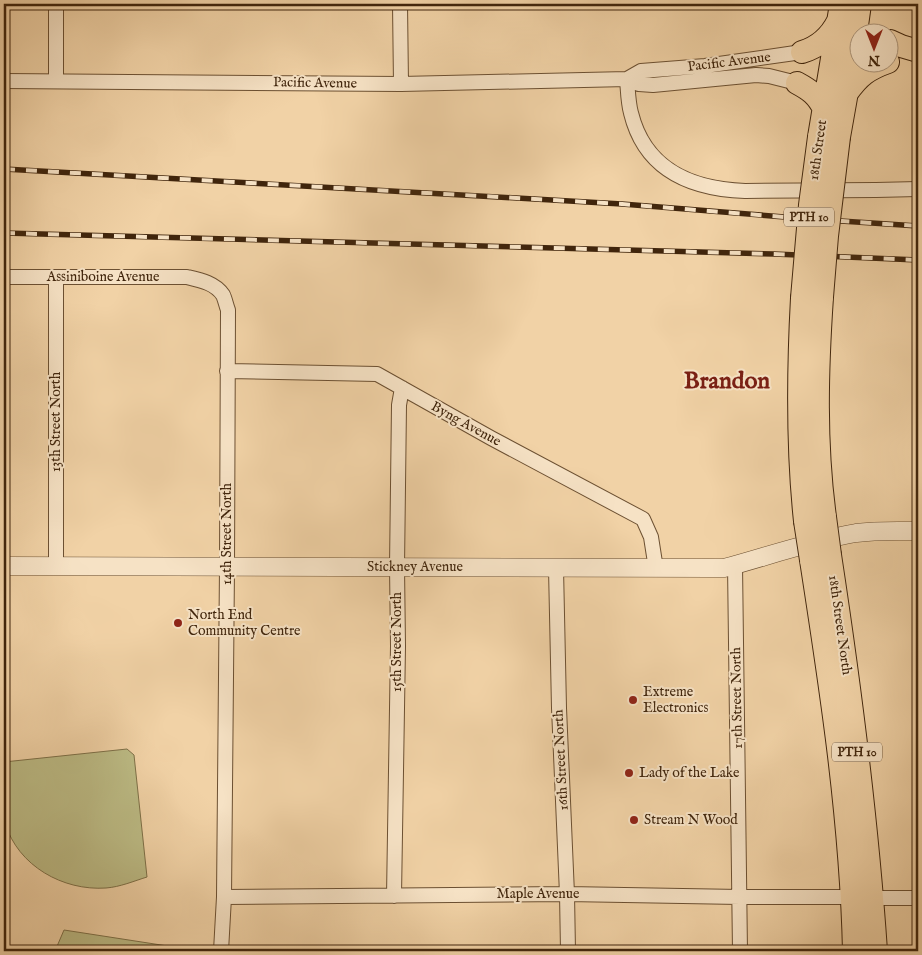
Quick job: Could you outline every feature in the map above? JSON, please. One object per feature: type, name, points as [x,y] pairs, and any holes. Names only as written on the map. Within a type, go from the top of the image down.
[{"type":"main road","points":[[802,52],[824,41],[850,10],[864,22]]},
{"type":"main road","name":"18th Street","points":[[829,137],[847,94],[850,10]]},
{"type":"main road","name":"18th Street","points":[[812,298],[827,236],[829,137],[824,109],[850,10]]},
{"type":"main road","points":[[900,46],[918,51]]},
{"type":"main road","points":[[900,60],[918,57]]},
{"type":"main road","points":[[847,94],[855,81],[867,72]]},
{"type":"main road","points":[[796,83],[808,89],[818,98],[824,109]]},
{"type":"main road","name":"18th Street North","points":[[812,298],[819,343],[819,453],[815,519],[855,733],[866,826],[862,897],[854,951]]},
{"type":"main road","name":"18th Street North","points":[[862,897],[876,951]]},
{"type":"street","points":[[56,4],[56,81]]},
{"type":"street","points":[[400,4],[401,84]]},
{"type":"street","name":"Pacific Avenue","points":[[4,81],[401,84],[627,78],[641,71],[705,66],[802,52]]},
{"type":"street","name":"Pacific Avenue","points":[[627,78],[639,84],[653,85],[756,75],[769,76],[796,83]]},
{"type":"street","points":[[627,78],[628,102],[631,114],[644,144],[664,168],[697,184],[729,190],[918,189]]},
{"type":"street","name":"Assiniboine Avenue","points":[[4,277],[187,277],[201,280]]},
{"type":"street","name":"13th Street North","points":[[56,277],[56,566]]},
{"type":"street","name":"14th Street North","points":[[201,280],[214,286],[223,295],[228,310],[224,897],[221,951]]},
{"type":"street","name":"Byng Avenue","points":[[227,371],[377,374],[643,520],[650,537],[656,569]]},
{"type":"street","name":"15th Street North","points":[[394,896],[399,405],[402,388]]},
{"type":"street","name":"Stickney Avenue","points":[[4,566],[714,568],[821,552],[856,533],[918,531]]},
{"type":"street","name":"17th Street North","points":[[735,565],[740,951]]},
{"type":"street","name":"16th Street North","points":[[556,568],[568,951]]},
{"type":"street","name":"Maple Avenue","points":[[224,897],[567,894],[918,898]]},
{"type":"shaded area","points":[[127,749],[134,755],[147,877],[127,884],[106,888],[90,888],[74,885],[44,873],[20,852],[11,838],[4,821],[4,762]]},
{"type":"shaded area","points":[[64,930],[187,949],[188,951],[55,951]]},
{"type":"railway","points":[[4,169],[622,204],[918,226]]},
{"type":"railway","points":[[4,233],[774,254],[918,260]]},
{"type":"place","name":"North End Community Centre","points":[[178,623]]},
{"type":"place","name":"Extreme Electronics","points":[[633,700]]},
{"type":"place","name":"Lady of the Lake","points":[[629,773]]},
{"type":"place","name":"Stream N Wood","points":[[634,820]]},
{"type":"district","name":"Brandon","points":[[727,381]]}]
